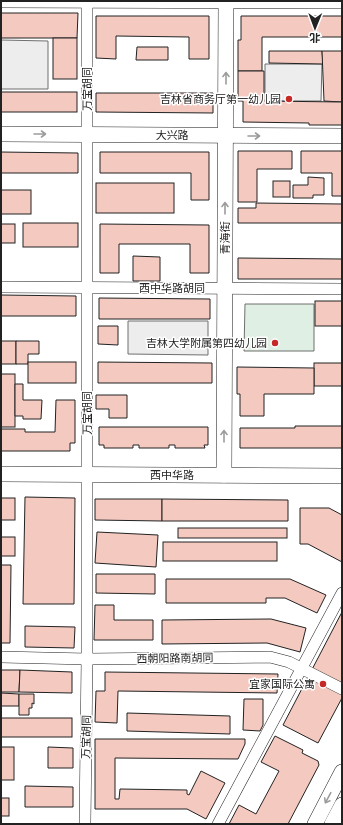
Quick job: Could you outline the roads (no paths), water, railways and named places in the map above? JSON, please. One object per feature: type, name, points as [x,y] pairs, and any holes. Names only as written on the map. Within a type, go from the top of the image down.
[{"type":"street","points":[[1,2],[342,3]]},
{"type":"street","name":"青海街","points":[[224,475],[226,2]]},
{"type":"street","name":"万宝胡同","points":[[85,824],[87,659],[87,3]]},
{"type":"street","name":"大兴路","points":[[1,134],[342,136]]},
{"type":"street","name":"西中华路胡同","points":[[1,287],[342,289]]},
{"type":"street","name":"西中华路","points":[[1,474],[342,476]]},
{"type":"street","points":[[218,824],[342,593]]},
{"type":"street","name":"西朝阳路南胡同","points":[[1,657],[87,659],[270,657],[289,662],[342,690]]},
{"type":"street","points":[[314,824],[342,772]]},
{"type":"street","points":[[332,824],[342,805]]},
{"type":"place","name":"吉林省商务厅第一幼儿园","points":[[289,99]]},
{"type":"place","name":"吉林大学附属第四幼儿园","points":[[275,343]]},
{"type":"place","name":"宜家国际公寓","points":[[323,684]]}]
